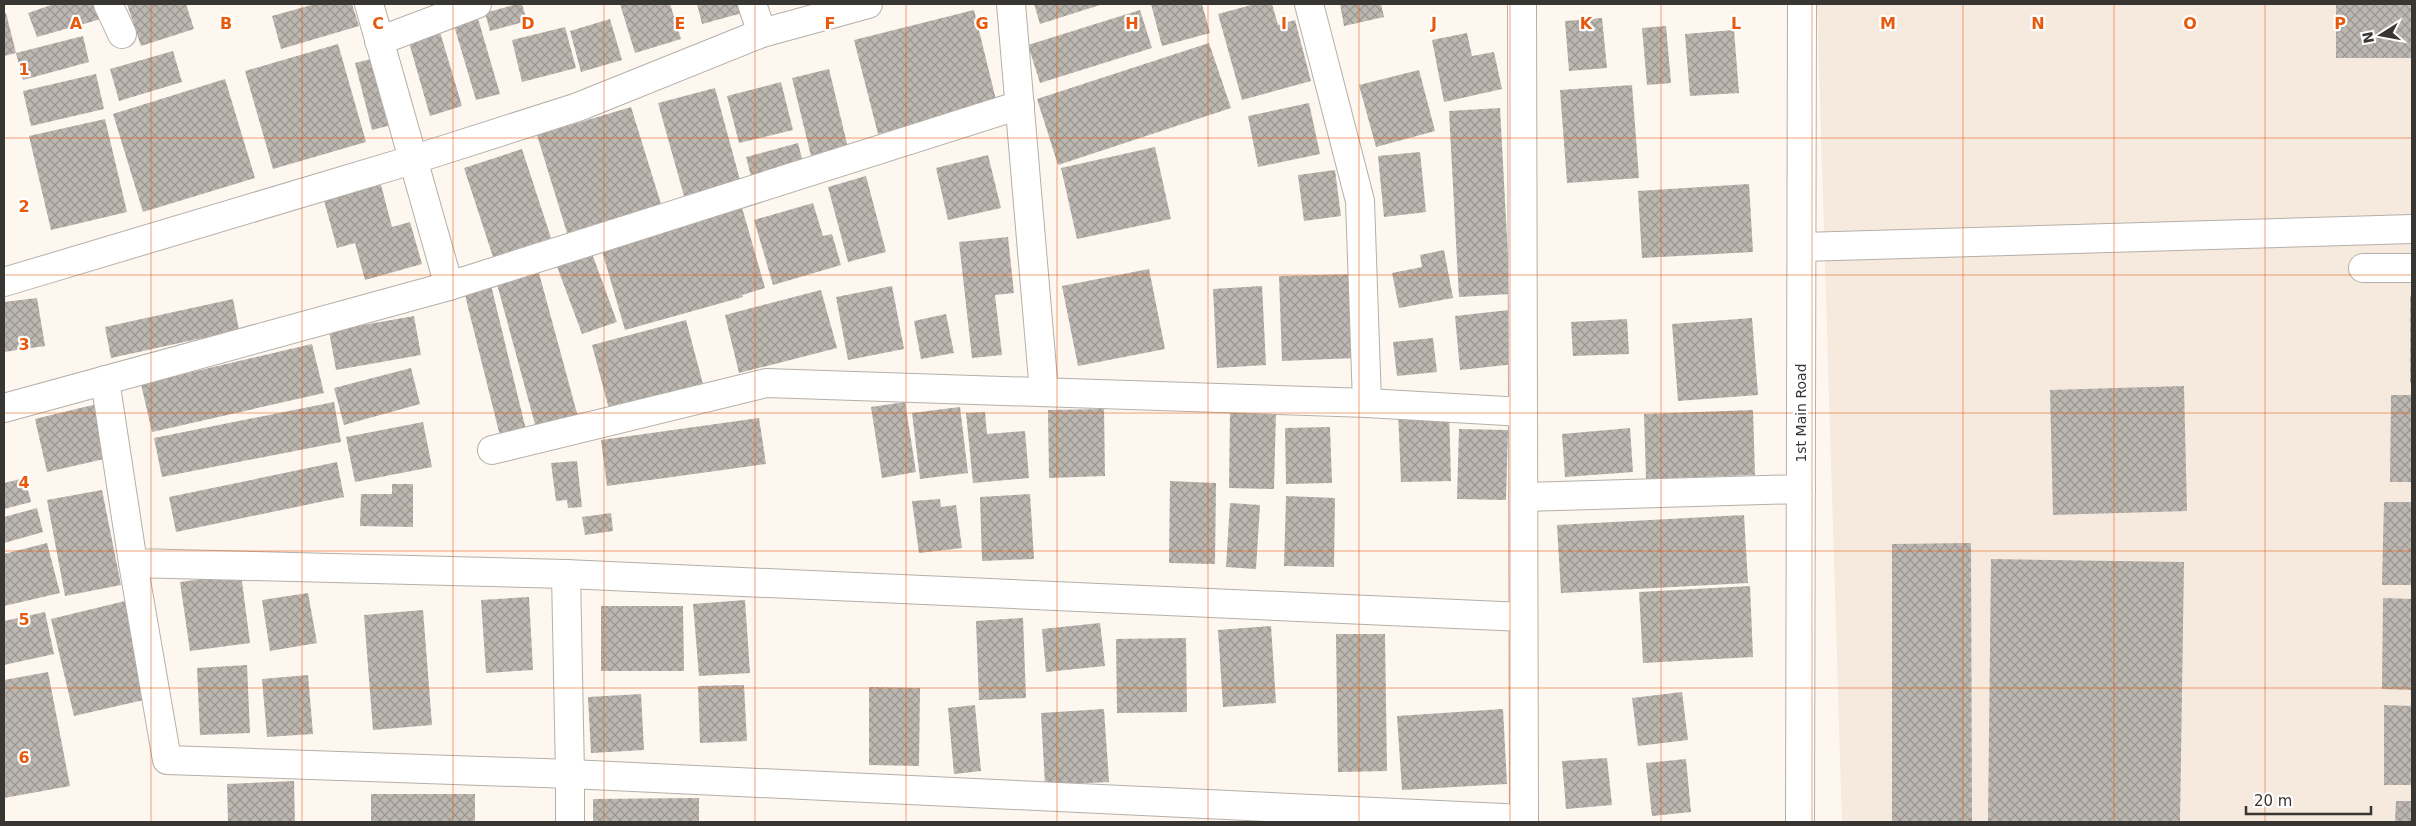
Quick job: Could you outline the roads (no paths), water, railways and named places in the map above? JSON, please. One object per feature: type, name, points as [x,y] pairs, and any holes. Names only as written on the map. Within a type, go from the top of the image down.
[{"type":"street","points":[[108,4],[122,34]]},
{"type":"street","points":[[369,4],[449,286]]},
{"type":"street","points":[[379,41],[477,4]]},
{"type":"street","points":[[752,4],[762,33]]},
{"type":"street","points":[[4,282],[412,160],[578,107],[762,33],[868,4]]},
{"type":"street","points":[[1010,4],[1044,392]]},
{"type":"street","points":[[1309,4],[1360,201],[1367,403]]},
{"type":"street","points":[[105,380],[133,563],[167,760],[570,774],[1524,821],[1522,4]]},
{"type":"street","name":"1st Main Road","points":[[1800,822],[1802,4]]},
{"type":"street","points":[[4,408],[449,286],[1020,105]]},
{"type":"street","points":[[1802,247],[2412,229]]},
{"type":"street","points":[[2362,268],[2412,268]]},
{"type":"street","points":[[492,450],[766,383],[1367,403],[1523,412]]},
{"type":"street","points":[[1523,497],[1801,489]]},
{"type":"street","points":[[133,563],[566,574],[1523,617]]},
{"type":"street","points":[[566,574],[570,822]]}]
